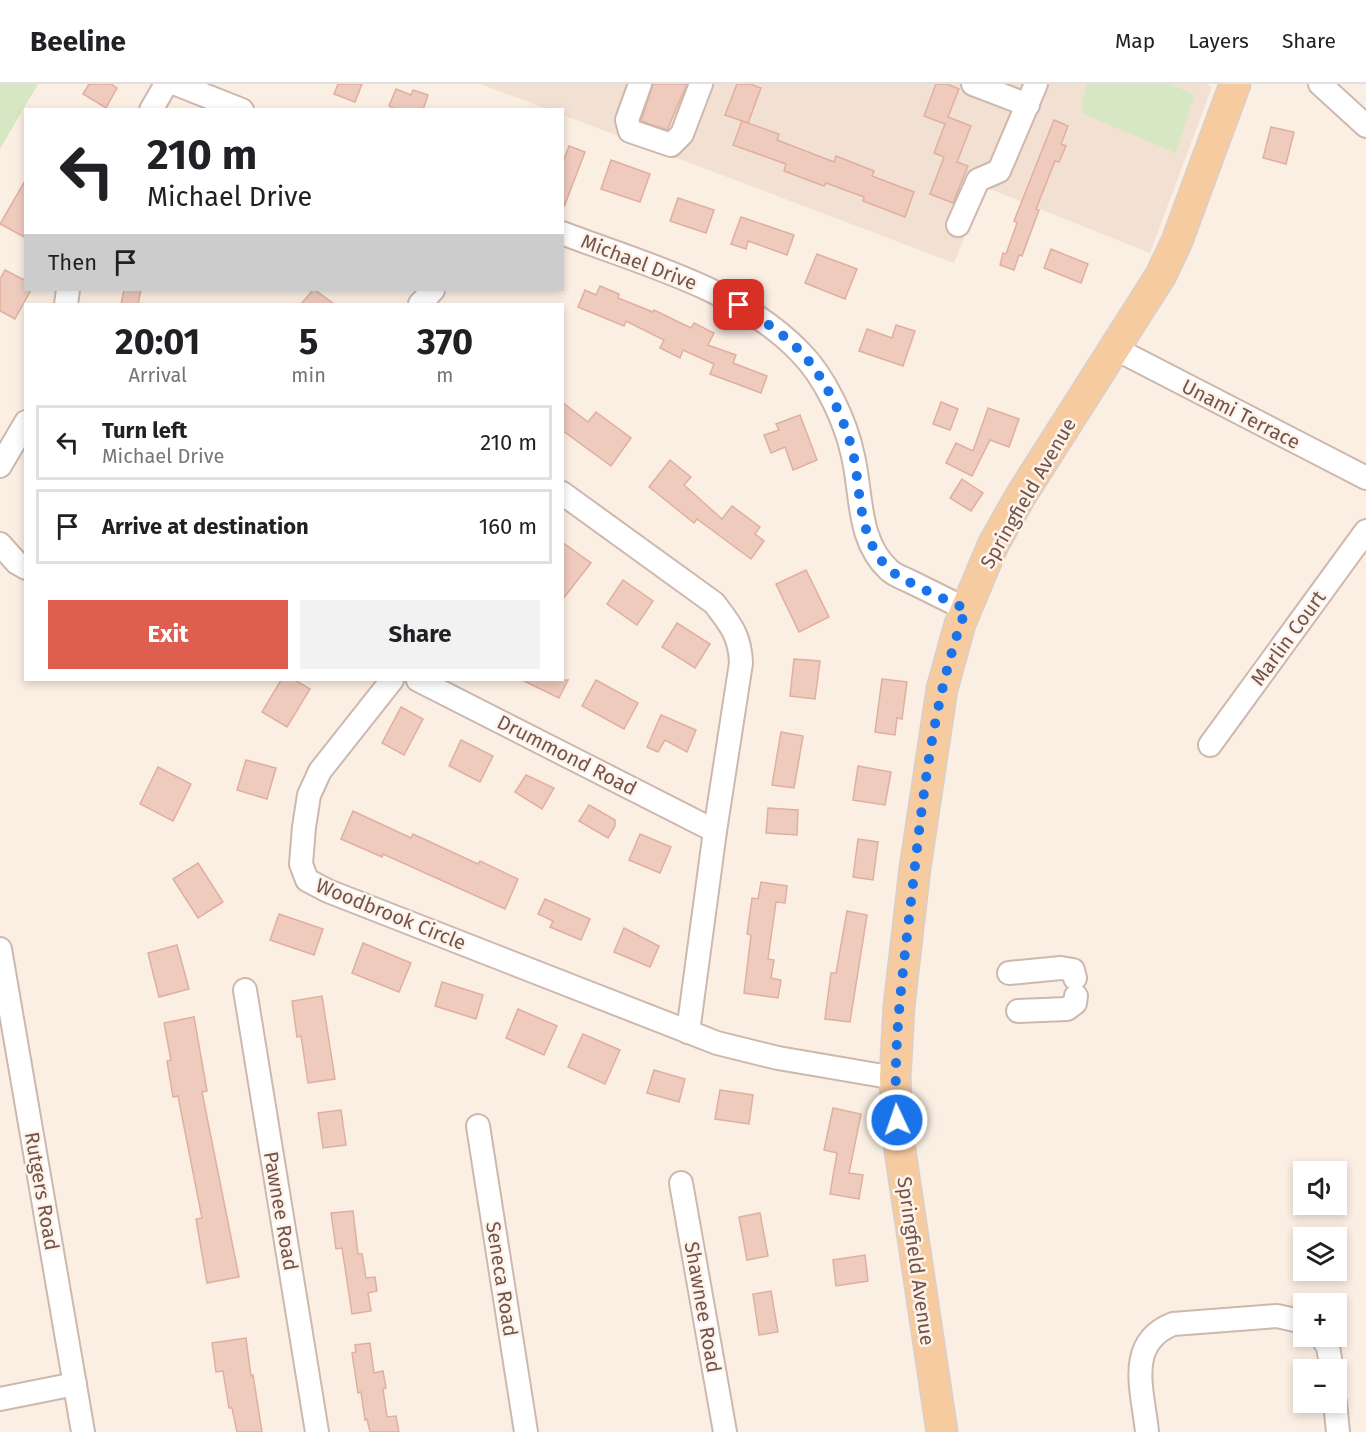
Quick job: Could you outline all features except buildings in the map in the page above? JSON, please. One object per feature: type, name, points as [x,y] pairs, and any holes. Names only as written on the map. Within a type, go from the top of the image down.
[{"type":"main road","name":"Springfield Avenue","points":[[942,1432],[898,1137],[895,1078],[902,984],[934,734],[951,656],[966,609],[993,545],[1020,497],[1161,276],[1177,241],[1234,84]]},
{"type":"street","points":[[152,108],[166,84]]},
{"type":"street","points":[[176,84],[237,108]]},
{"type":"street","points":[[640,84],[627,120],[630,131],[671,145],[682,134],[701,84]]},
{"type":"street","points":[[973,84],[1028,105]]},
{"type":"street","points":[[958,225],[978,180],[999,171],[1036,84]]},
{"type":"street","points":[[1320,84],[1366,126]]},
{"type":"street","name":"Michael Drive","points":[[564,234],[724,295],[769,324],[801,353],[825,387],[842,418],[853,455],[865,531],[874,551],[890,571],[966,609]]},
{"type":"street","points":[[421,303],[432,291]]},
{"type":"street","name":"Unami Terrace","points":[[1116,349],[1366,478]]},
{"type":"street","points":[[0,466],[24,425]]},
{"type":"street","points":[[564,494],[714,603],[741,644],[741,663],[715,831],[688,1032]]},
{"type":"street","name":"Marlin Court","points":[[1210,745],[1366,531]]},
{"type":"street","points":[[0,544],[11,558],[24,567]]},
{"type":"street","name":"Woodbrook Circle","points":[[391,681],[320,771],[309,795],[301,864],[307,879],[328,891],[717,1043],[778,1058],[895,1078]]},
{"type":"street","name":"Drummond Road","points":[[420,681],[715,831]]},
{"type":"street","name":"Rutgers Road","points":[[0,949],[83,1432]]},
{"type":"street","points":[[1009,973],[1061,968],[1073,970],[1076,987],[1075,1004],[1067,1009],[1018,1011]]},
{"type":"street","name":"Pawnee Road","points":[[245,990],[317,1432]]},
{"type":"street","name":"Seneca Road","points":[[478,1126],[526,1432]]},
{"type":"street","name":"Shawnee Road","points":[[681,1183],[726,1432]]},
{"type":"street","points":[[1147,1432],[1140,1360],[1147,1342],[1161,1329],[1173,1324],[1277,1316],[1293,1320]]},
{"type":"street","points":[[0,1399],[75,1384]]},
{"type":"street","points":[[1336,1413],[1338,1432]]},
{"type":"shaded area","points":[[480,84],[1206,84],[1212,87],[1150,253],[985,187],[954,263],[564,115],[564,108],[544,108]]},
{"type":"green space","points":[[0,84],[38,84],[0,149]]},
{"type":"green space","points":[[1086,84],[1171,84],[1194,95],[1176,153],[1081,113]]},
{"type":"route","points":[[739,305],[769,324],[801,353],[825,387],[842,418],[853,455],[865,531],[874,551],[890,571],[966,609],[942,689],[915,868],[899,1006],[895,1078],[897,1120]]}]
